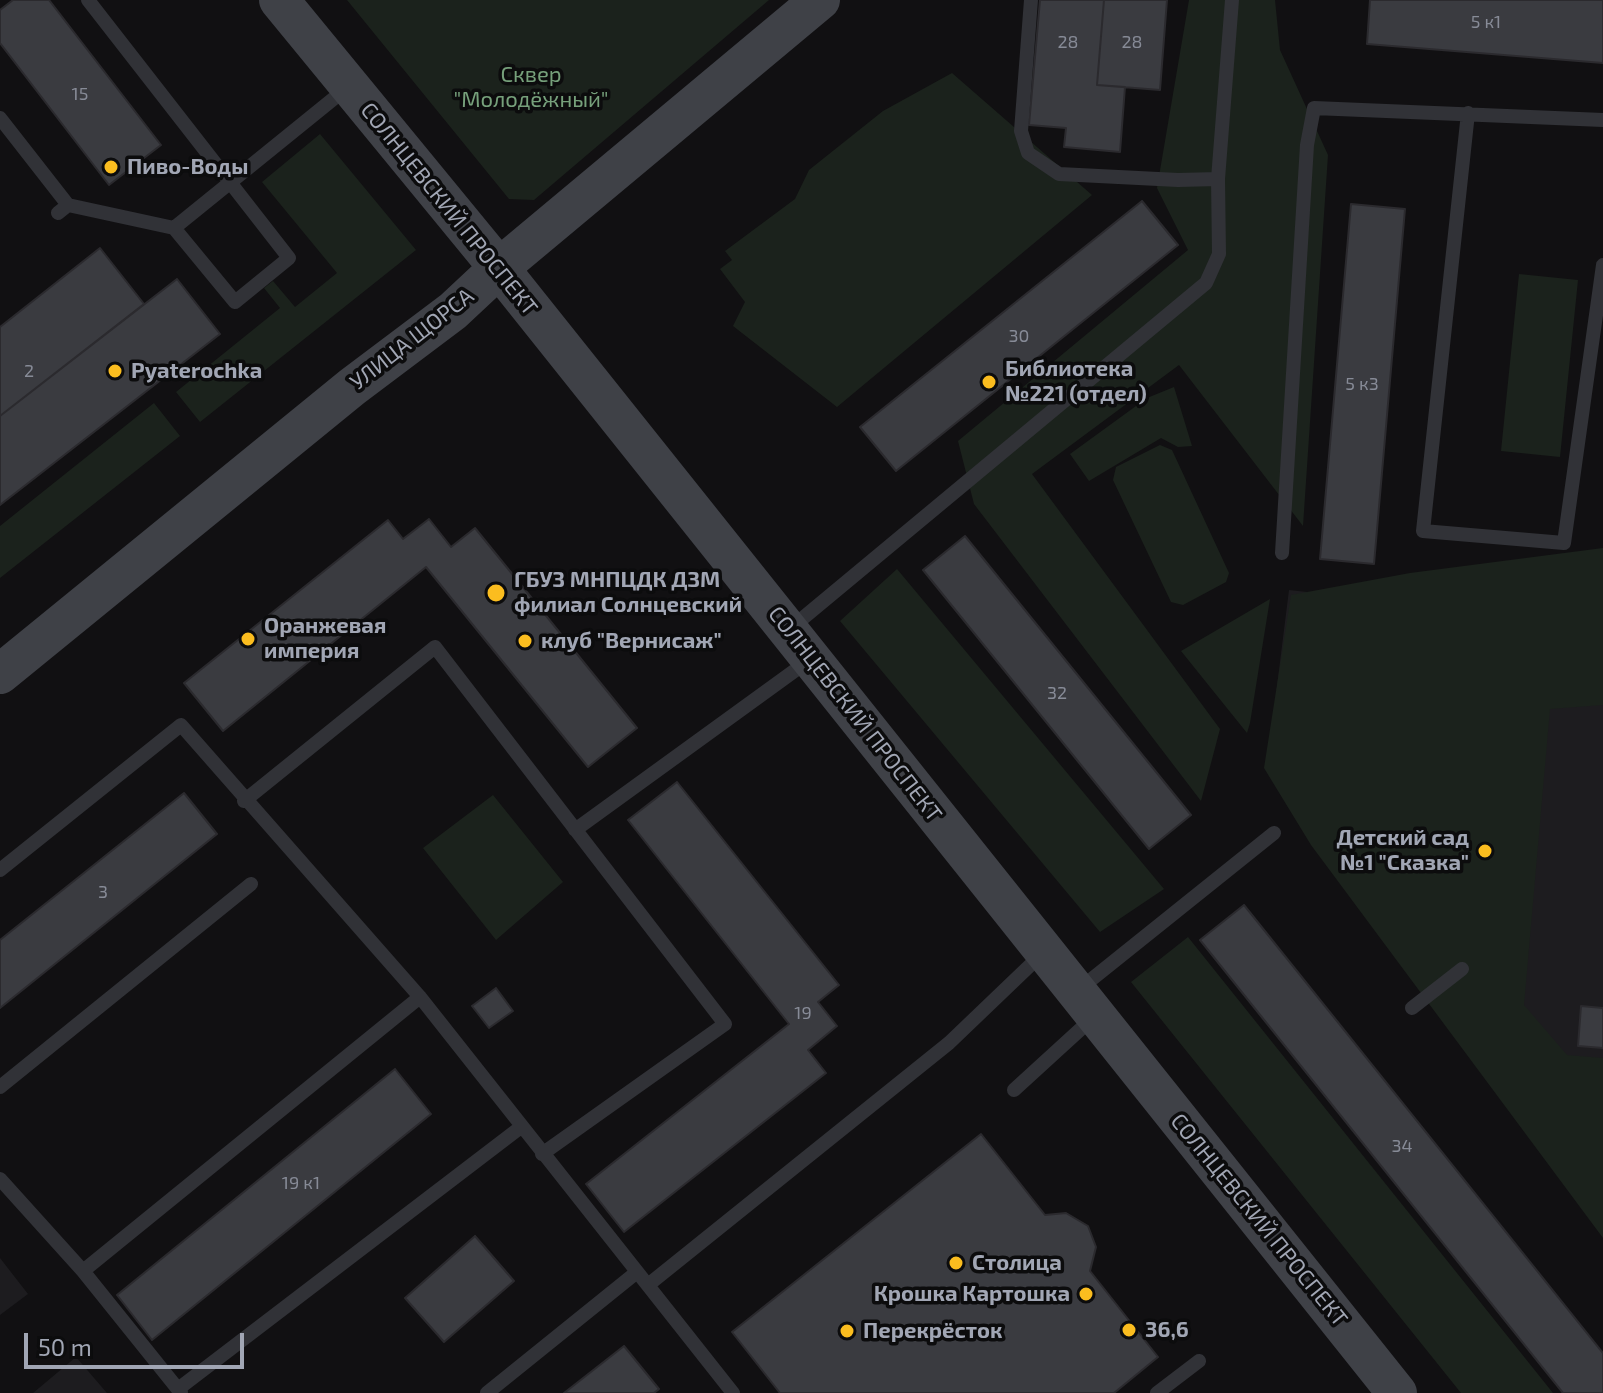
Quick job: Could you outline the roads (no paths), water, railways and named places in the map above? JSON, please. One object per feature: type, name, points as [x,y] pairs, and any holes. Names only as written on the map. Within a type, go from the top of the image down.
[{"type":"street","name":"СОЛНЦЕВСКИЙ ПРОСПЕКТ","points":[[279,0],[499,268],[1397,1393]]},
{"type":"street","name":"УЛИЦА ЩОРСА","points":[[0,674],[352,387],[453,311],[499,268],[820,0]]},
{"type":"lane","points":[[0,118],[63,209],[174,228],[235,302],[289,258],[88,0]]},
{"type":"lane","points":[[1031,0],[1021,131],[1028,153],[1059,174],[1153,180],[1218,179]]},
{"type":"lane","points":[[575,830],[799,646],[1206,283],[1219,254],[1218,179],[1232,0]]},
{"type":"lane","points":[[174,228],[350,86]]},
{"type":"lane","points":[[1282,553],[1307,145],[1314,108],[1603,120]]},
{"type":"lane","points":[[1468,113],[1423,531],[1564,543],[1603,265]]},
{"type":"lane","points":[[244,801],[435,647],[725,1024],[542,1154]]},
{"type":"lane","points":[[0,870],[181,725],[244,801],[420,997],[733,1393]]},
{"type":"lane","points":[[1014,1090],[1086,1004],[1274,833]]},
{"type":"lane","points":[[0,1087],[251,884]]},
{"type":"lane","points":[[648,1285],[949,1043],[1045,952]]},
{"type":"lane","points":[[1412,1008],[1462,969]]},
{"type":"lane","points":[[83,1271],[420,997]]},
{"type":"lane","points":[[0,1179],[83,1271],[180,1391],[521,1127]]},
{"type":"lane","points":[[487,1393],[637,1272]]},
{"type":"lane","points":[[1157,1393],[1199,1361]]},
{"type":"place","name":"Пиво-Воды","points":[[111,167]]},
{"type":"place","name":"Pyaterochka","points":[[115,371]]},
{"type":"place","name":"Библиотека №221 (отдел)","points":[[989,382]]},
{"type":"place","name":"ГБУЗ МНПЦДК ДЗМ филиал Солнцевский","points":[[496,593]]},
{"type":"place","name":"Оранжевая империя","points":[[248,639]]},
{"type":"place","name":"клуб \"Вернисаж\"","points":[[525,641]]},
{"type":"place","name":"Детский сад №1 \"Сказка\"","points":[[1485,851]]},
{"type":"place","name":"Столица","points":[[956,1263]]},
{"type":"place","name":"Крошка Картошка","points":[[1086,1294]]},
{"type":"place","name":"36,6","points":[[1129,1330]]},
{"type":"place","name":"Перекрёсток","points":[[847,1331]]},
{"type":"park label","name":"Сквер \"Молодёжный\"","points":[[531,88]]}]
